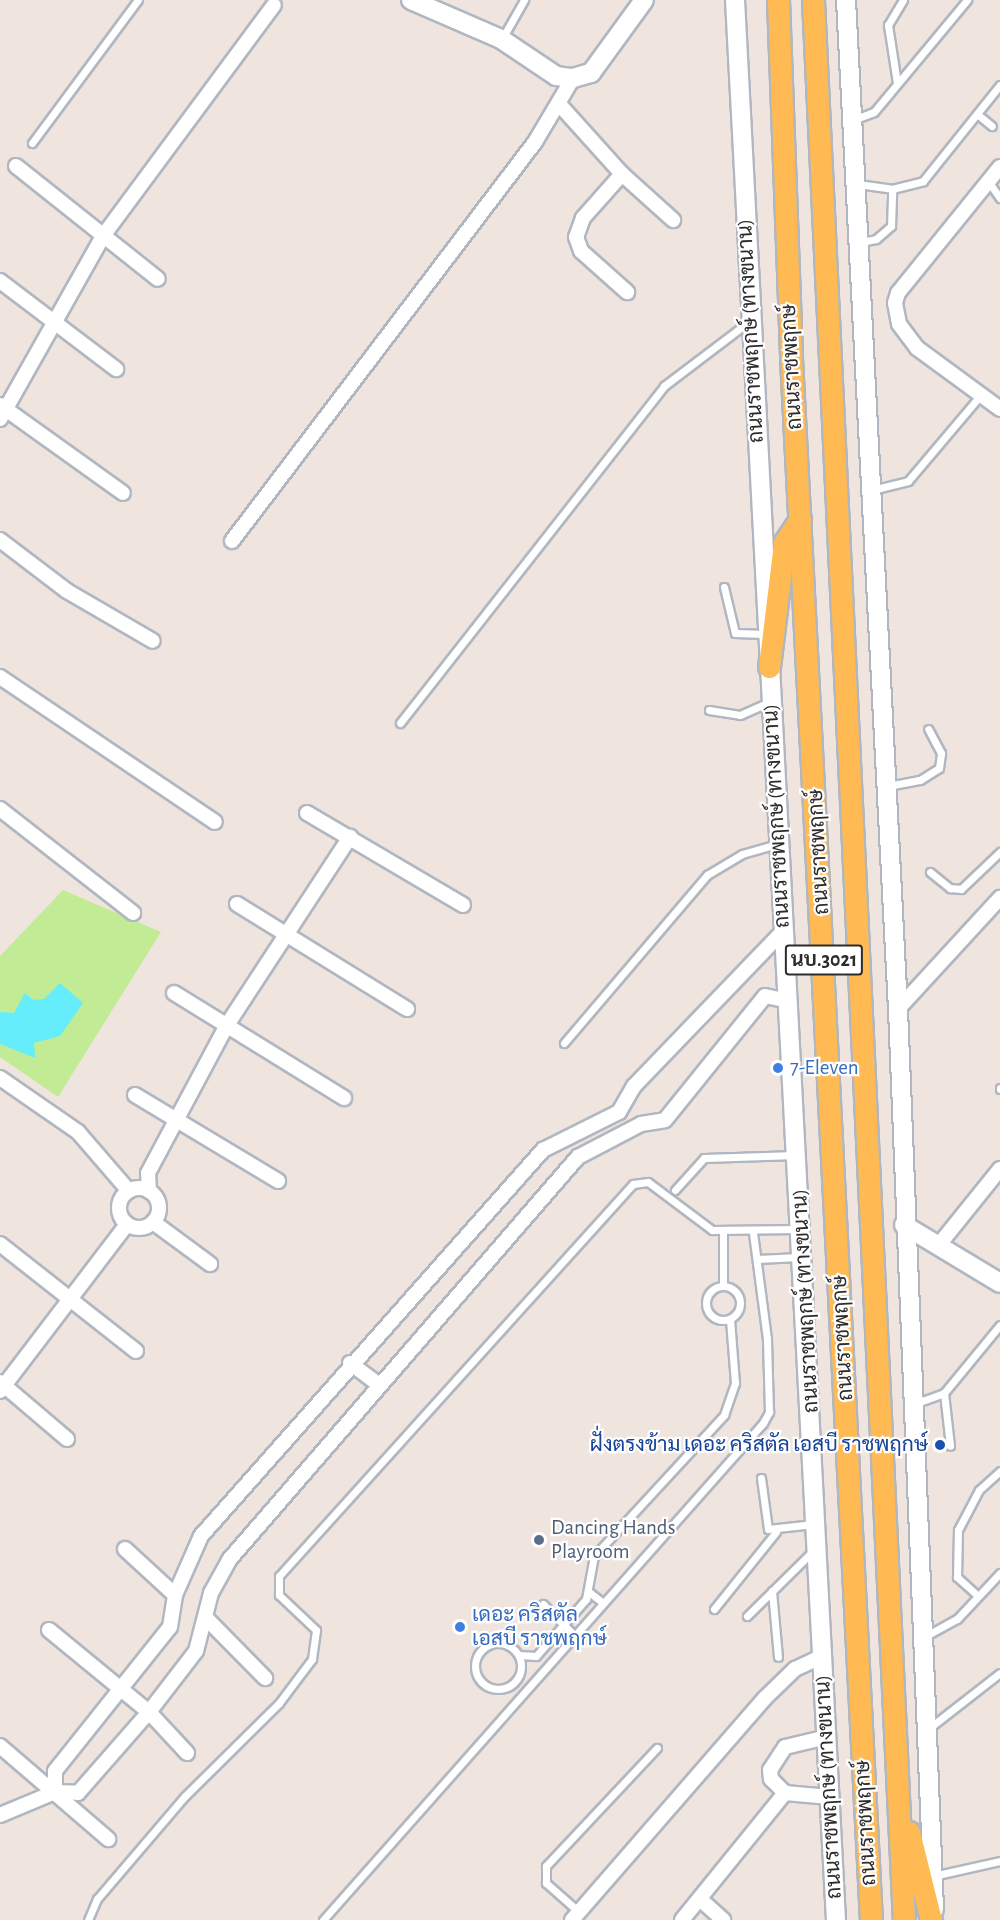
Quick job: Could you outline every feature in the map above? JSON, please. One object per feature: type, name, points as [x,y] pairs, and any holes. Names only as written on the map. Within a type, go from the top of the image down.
[{"type":"main road","points":[[411,0],[501,39],[556,76],[573,78],[591,73],[644,0]]},
{"type":"main road","name":"ถนนราชพฤกษ์ (ทางขนาน)","points":[[735,0],[766,634],[772,701],[783,931],[803,1229],[836,1920]]},
{"type":"main road","name":"ถนนราชพฤกษ์","points":[[778,0],[800,519],[871,1920]]},
{"type":"main road","name":"ถนนราชพฤกษ์","points":[[813,0],[904,1920]]},
{"type":"main road","name":"นบ.3021","points":[[846,0],[869,490],[898,1009],[904,1226],[926,1731],[925,1871]]},
{"type":"main road","points":[[769,667],[784,543],[800,519]]},
{"type":"main road","points":[[904,1226],[1000,1283]]},
{"type":"main road","points":[[897,1788],[925,1871],[933,1920]]},
{"type":"main road","points":[[921,1920],[925,1871]]},
{"type":"street","points":[[123,493],[2,411],[103,236],[274,4]]},
{"type":"street","points":[[232,540],[559,104],[573,78]]},
{"type":"street","points":[[559,104],[622,174],[673,220]]},
{"type":"street","points":[[16,166],[158,279]]},
{"type":"street","points":[[1000,166],[898,292],[896,303],[899,324],[910,341],[980,397],[1000,409]]},
{"type":"street","points":[[622,174],[583,218],[576,237],[581,250],[627,292]]},
{"type":"street","points":[[0,280],[116,369]]},
{"type":"street","points":[[0,540],[67,591],[153,641]]},
{"type":"street","points":[[0,677],[215,822]]},
{"type":"street","points":[[0,809],[133,913]]},
{"type":"street","points":[[307,813],[463,905]]},
{"type":"street","points":[[127,1224],[143,1227],[153,1222],[159,1206],[149,1191],[148,1173],[227,1025],[288,936],[350,837]]},
{"type":"street","points":[[898,1009],[1000,898]]},
{"type":"street","points":[[237,904],[407,1009]]},
{"type":"street","points":[[53,1793],[56,1771],[170,1627],[175,1595],[201,1536],[351,1363],[543,1150],[619,1112],[634,1086],[783,931]]},
{"type":"street","points":[[174,993],[344,1098]]},
{"type":"street","points":[[0,1815],[53,1793],[78,1793],[149,1712],[196,1651],[207,1619],[211,1593],[229,1560],[379,1384],[578,1157],[641,1124],[664,1120],[765,996],[788,1001]]},
{"type":"street","points":[[0,1078],[78,1132],[129,1191],[149,1191]]},
{"type":"street","points":[[135,1095],[278,1181]]},
{"type":"street","points":[[938,1246],[1000,1169]]},
{"type":"street","points":[[127,1224],[119,1207],[129,1191]]},
{"type":"street","points":[[153,1222],[210,1264]]},
{"type":"street","points":[[67,1439],[1,1386],[72,1298],[127,1224]]},
{"type":"street","points":[[0,1244],[72,1298],[136,1351]]},
{"type":"street","points":[[351,1363],[379,1384]]},
{"type":"street","points":[[125,1549],[175,1595]]},
{"type":"street","points":[[207,1619],[265,1678]]},
{"type":"street","points":[[49,1630],[149,1712],[187,1753]]},
{"type":"street","points":[[575,1916],[765,1698],[795,1669],[823,1656]]},
{"type":"street","points":[[827,1737],[795,1742],[772,1762],[771,1779],[785,1793],[830,1797]]},
{"type":"street","points":[[0,1746],[108,1839]]},
{"type":"street","points":[[682,1920],[701,1900],[785,1793]]},
{"type":"street","points":[[701,1900],[723,1920]]},
{"type":"lane","points":[[32,143],[138,0]]},
{"type":"lane","points":[[501,39],[524,0]]},
{"type":"lane","points":[[897,83],[888,25],[903,0]]},
{"type":"lane","points":[[851,121],[874,112],[967,0]]},
{"type":"lane","points":[[855,184],[892,189],[923,181],[1000,85]]},
{"type":"lane","points":[[977,114],[992,126]]},
{"type":"lane","points":[[988,181],[1000,198]]},
{"type":"lane","points":[[858,242],[876,239],[891,226],[892,189]]},
{"type":"lane","points":[[400,723],[664,386],[751,320]]},
{"type":"lane","points":[[869,490],[908,481],[980,397]]},
{"type":"lane","points":[[724,588],[735,633],[766,634]]},
{"type":"lane","points":[[709,710],[740,715],[772,701]]},
{"type":"lane","points":[[885,786],[920,780],[939,768],[941,753],[928,729]]},
{"type":"lane","points":[[564,1042],[707,875],[742,854],[779,843]]},
{"type":"lane","points":[[930,872],[950,888],[962,889],[1000,852]]},
{"type":"lane","points":[[675,1190],[704,1158],[798,1155]]},
{"type":"lane","points":[[87,1920],[97,1899],[170,1813],[279,1703],[312,1659],[316,1630],[279,1595],[279,1576],[633,1184],[648,1182],[703,1227],[723,1232],[803,1229]]},
{"type":"lane","points":[[723,1232],[723,1286]]},
{"type":"lane","points":[[323,1920],[518,1695],[603,1603],[769,1412],[753,1232]]},
{"type":"lane","points":[[757,1259],[804,1257]]},
{"type":"lane","points":[[723,1286],[710,1291],[706,1304],[711,1316],[730,1319]]},
{"type":"lane","points":[[723,1286],[740,1296],[740,1310],[730,1319]]},
{"type":"lane","points":[[519,1655],[536,1656],[563,1626],[589,1592],[594,1556],[730,1404],[735,1383],[730,1319]]},
{"type":"lane","points":[[912,1405],[944,1393],[1000,1325]]},
{"type":"lane","points":[[944,1393],[950,1446]]},
{"type":"lane","points":[[977,1595],[957,1577],[958,1530],[979,1490],[1000,1471]]},
{"type":"lane","points":[[761,1478],[768,1528],[777,1532],[817,1523]]},
{"type":"lane","points":[[714,1609],[777,1532]]},
{"type":"lane","points":[[747,1616],[818,1546]]},
{"type":"lane","points":[[922,1638],[957,1619],[1000,1573]]},
{"type":"lane","points":[[772,1591],[778,1657]]},
{"type":"lane","points":[[589,1592],[603,1603]]},
{"type":"lane","points":[[543,1604],[573,1634]]},
{"type":"lane","points":[[495,1643],[509,1645],[519,1655],[521,1669],[509,1686],[495,1688],[483,1682],[476,1670],[478,1656],[495,1643]]},
{"type":"lane","points":[[926,1731],[1000,1673]]},
{"type":"lane","points":[[509,1686],[518,1695]]},
{"type":"lane","points":[[575,1916],[546,1883],[546,1866],[657,1748]]},
{"type":"lane","points":[[925,1871],[1000,1861]]},
{"type":"green space","points":[[63,890],[161,932],[58,1097],[0,1057],[0,956]]},
{"type":"water","points":[[60,983],[83,1003],[60,1036],[34,1043],[35,1058],[0,1044],[0,1012],[14,1013],[25,993],[33,1000],[44,999]]},
{"type":"place","name":"7-Eleven","points":[[778,1068]]},
{"type":"place","name":"ฝั่งตรงข้าม เดอะ คริสตัล เอสบี ราชพฤกษ์","points":[[940,1445]]},
{"type":"place","name":"Dancing Hands Playroom","points":[[539,1540]]},
{"type":"place","name":"เดอะ คริสตัล เอสบี ราชพฤกษ์","points":[[460,1627]]}]
